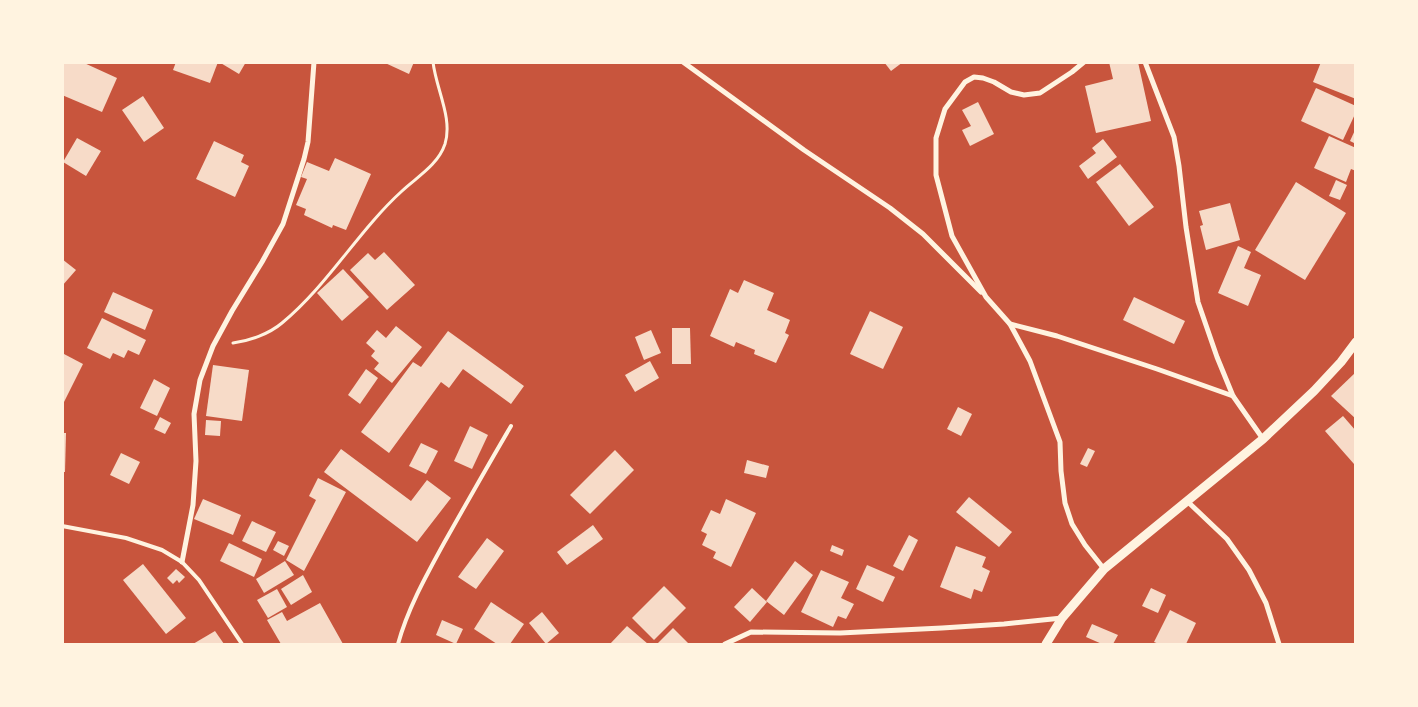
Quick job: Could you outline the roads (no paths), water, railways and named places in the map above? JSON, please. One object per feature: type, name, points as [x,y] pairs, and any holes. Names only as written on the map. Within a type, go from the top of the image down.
[{"type":"street","points":[[182,562],[193,505],[196,461],[194,414],[200,380],[213,346],[283,224],[308,142],[314,62]]},
{"type":"street","points":[[683,62],[804,150],[890,208],[923,234],[986,297],[1010,324],[1030,361],[1060,442],[1065,503],[1072,524],[1085,545],[1104,569]]},
{"type":"street","points":[[986,297],[952,236],[936,175],[936,138],[945,109],[965,82],[974,77],[994,82],[1011,92],[1024,95],[1040,93],[1084,62]]},
{"type":"street","points":[[1145,62],[1174,137],[1188,244],[1198,302],[1233,396],[1263,440]]},
{"type":"street","points":[[1010,324],[1057,336],[1233,396]]},
{"type":"street","points":[[1046,644],[1062,618],[1104,569],[1263,440],[1328,377],[1356,342]]},
{"type":"street","points":[[1187,501],[1227,539],[1249,570],[1266,602],[1279,644]]},
{"type":"street","points":[[725,644],[751,632],[840,633],[1004,624],[1062,618]]},
{"type":"lane","points":[[398,644],[403,626],[416,595],[477,483],[511,426]]},
{"type":"lane","points":[[62,526],[126,538],[162,550],[182,562],[199,580],[242,644]]}]
